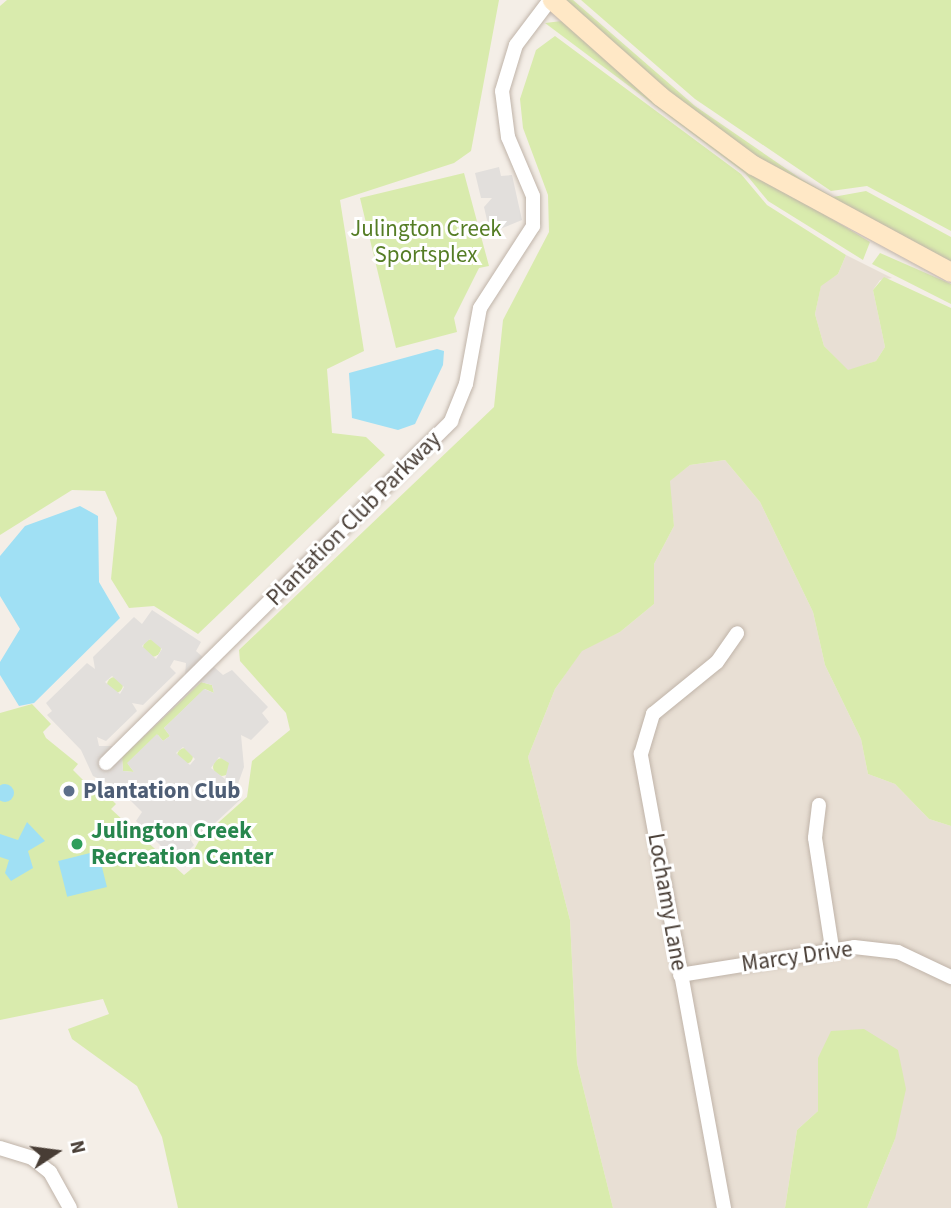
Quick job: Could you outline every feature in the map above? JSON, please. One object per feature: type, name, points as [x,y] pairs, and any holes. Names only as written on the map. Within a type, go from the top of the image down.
[{"type":"street","points":[[551,0],[660,96],[753,165],[951,272]]},
{"type":"street","name":"Plantation Club Parkway","points":[[106,763],[451,421],[466,384],[480,308],[533,226],[533,196],[508,137],[502,91],[516,45],[551,0]]},
{"type":"street","name":"Lochamy Lane","points":[[724,1208],[680,975],[642,739],[653,715],[717,662],[737,634]]},
{"type":"street","points":[[819,805],[815,838],[832,948]]},
{"type":"street","name":"Marcy Drive","points":[[680,975],[832,948],[898,952],[951,977]]},
{"type":"street","points":[[0,1148],[32,1158],[50,1172],[70,1208]]},
{"type":"shaded area","points":[[499,167],[501,176],[512,175],[522,220],[490,233],[484,207],[492,198],[481,198],[475,173]]},
{"type":"shaded area","points":[[846,255],[892,278],[880,280],[873,290],[885,347],[876,361],[848,371],[824,346],[815,314],[821,285],[838,274]]},
{"type":"shaded area","points":[[725,460],[760,502],[813,612],[825,665],[861,739],[868,774],[895,784],[929,819],[951,826],[951,1208],[867,1208],[895,1139],[818,1058],[818,1111],[797,1130],[785,1208],[613,1208],[577,1063],[570,920],[528,757],[555,689],[582,650],[620,632],[654,604],[654,564],[674,526],[669,481],[690,465]]},
{"type":"shaded area","points":[[152,610],[201,642],[196,651],[223,675],[232,670],[268,707],[262,713],[269,722],[251,740],[241,735],[244,767],[235,792],[241,799],[200,837],[188,836],[194,845],[184,855],[175,849],[169,854],[136,821],[142,812],[118,788],[93,776],[81,750],[47,715],[52,711],[46,703],[87,663],[95,669],[93,657],[134,617],[142,624]],"holes":[[[150,639],[162,649],[156,659],[142,646]],[[174,660],[186,663],[185,676],[115,746],[99,746],[97,737],[106,741],[137,711],[132,703],[143,705],[176,673],[170,667]],[[112,676],[124,687],[120,694],[105,682]],[[201,682],[212,685],[214,693],[204,689],[164,728],[170,736],[163,741],[157,734],[127,763],[134,772],[123,771],[122,757]],[[183,747],[195,759],[190,765],[176,753]],[[219,757],[229,763],[225,779],[211,768]]]},
{"type":"green space","points":[[7,0],[499,0],[471,151],[454,163],[340,200],[364,351],[327,369],[332,433],[366,437],[385,455],[198,634],[154,606],[129,608],[111,579],[117,518],[105,491],[72,490],[0,535],[0,6]]},
{"type":"green space","points":[[563,0],[573,0],[695,106],[801,179],[833,197],[866,191],[951,237],[951,263],[804,189],[691,111]]},
{"type":"green space","points":[[581,0],[951,0],[951,231],[867,186],[831,191],[695,99]]},
{"type":"green space","points":[[562,21],[750,169],[870,242],[863,260],[768,201],[745,173],[545,23]]},
{"type":"green space","points":[[555,36],[741,174],[767,205],[846,255],[838,274],[821,286],[815,314],[824,346],[848,370],[876,361],[885,347],[873,290],[884,277],[951,308],[951,826],[929,819],[895,784],[868,774],[861,739],[825,665],[813,612],[760,502],[725,460],[690,465],[670,481],[674,526],[654,564],[654,604],[620,632],[582,651],[555,689],[528,757],[570,920],[577,1063],[613,1208],[178,1208],[162,1137],[137,1086],[72,1039],[68,1029],[109,1014],[103,999],[0,1020],[0,713],[32,704],[51,724],[43,732],[46,738],[78,764],[73,770],[99,796],[104,792],[116,804],[111,809],[184,875],[195,866],[189,859],[200,839],[247,797],[252,761],[290,730],[286,713],[240,661],[239,650],[494,407],[503,320],[549,232],[548,195],[523,128],[520,99],[536,50]]},
{"type":"green space","name":"Julington Creek Sportsplex","points":[[464,173],[489,266],[479,268],[454,318],[457,332],[396,348],[360,198]]},
{"type":"green space","points":[[880,253],[951,284],[951,304],[872,264]]},
{"type":"green space","points":[[152,639],[158,642],[161,648],[158,654],[152,657],[146,654],[143,648],[146,642]]},
{"type":"green space","points":[[115,677],[123,685],[115,693],[107,685]]},
{"type":"green space","points":[[201,682],[212,685],[214,693],[205,689],[164,728],[170,736],[163,741],[158,735],[128,764],[134,772],[123,771],[122,757]]},
{"type":"green space","points":[[185,748],[193,756],[185,764],[177,756]]},
{"type":"green space","points":[[218,758],[226,758],[231,767],[229,774],[218,776],[213,771],[213,763]]},
{"type":"green space","points":[[864,1029],[898,1050],[906,1089],[895,1139],[867,1208],[785,1208],[797,1130],[818,1111],[818,1058],[831,1031]]},
{"type":"water","points":[[437,349],[444,351],[443,365],[415,424],[398,430],[352,418],[349,373]]},
{"type":"water","points":[[80,506],[98,516],[99,582],[120,618],[34,703],[19,706],[0,675],[0,662],[20,629],[0,596],[0,556],[25,526]]},
{"type":"water","points":[[5,784],[11,787],[14,793],[11,799],[5,802],[-1,799],[-4,793],[-1,787]]},
{"type":"water","points":[[27,822],[45,841],[28,851],[33,868],[11,881],[5,873],[9,860],[0,857],[0,834],[18,840]]},
{"type":"water","points":[[98,851],[107,887],[67,897],[58,861]]},
{"type":"place","name":"Plantation Club","points":[[69,791]]},
{"type":"place","name":"Julington Creek Recreation Center","points":[[77,844]]}]
